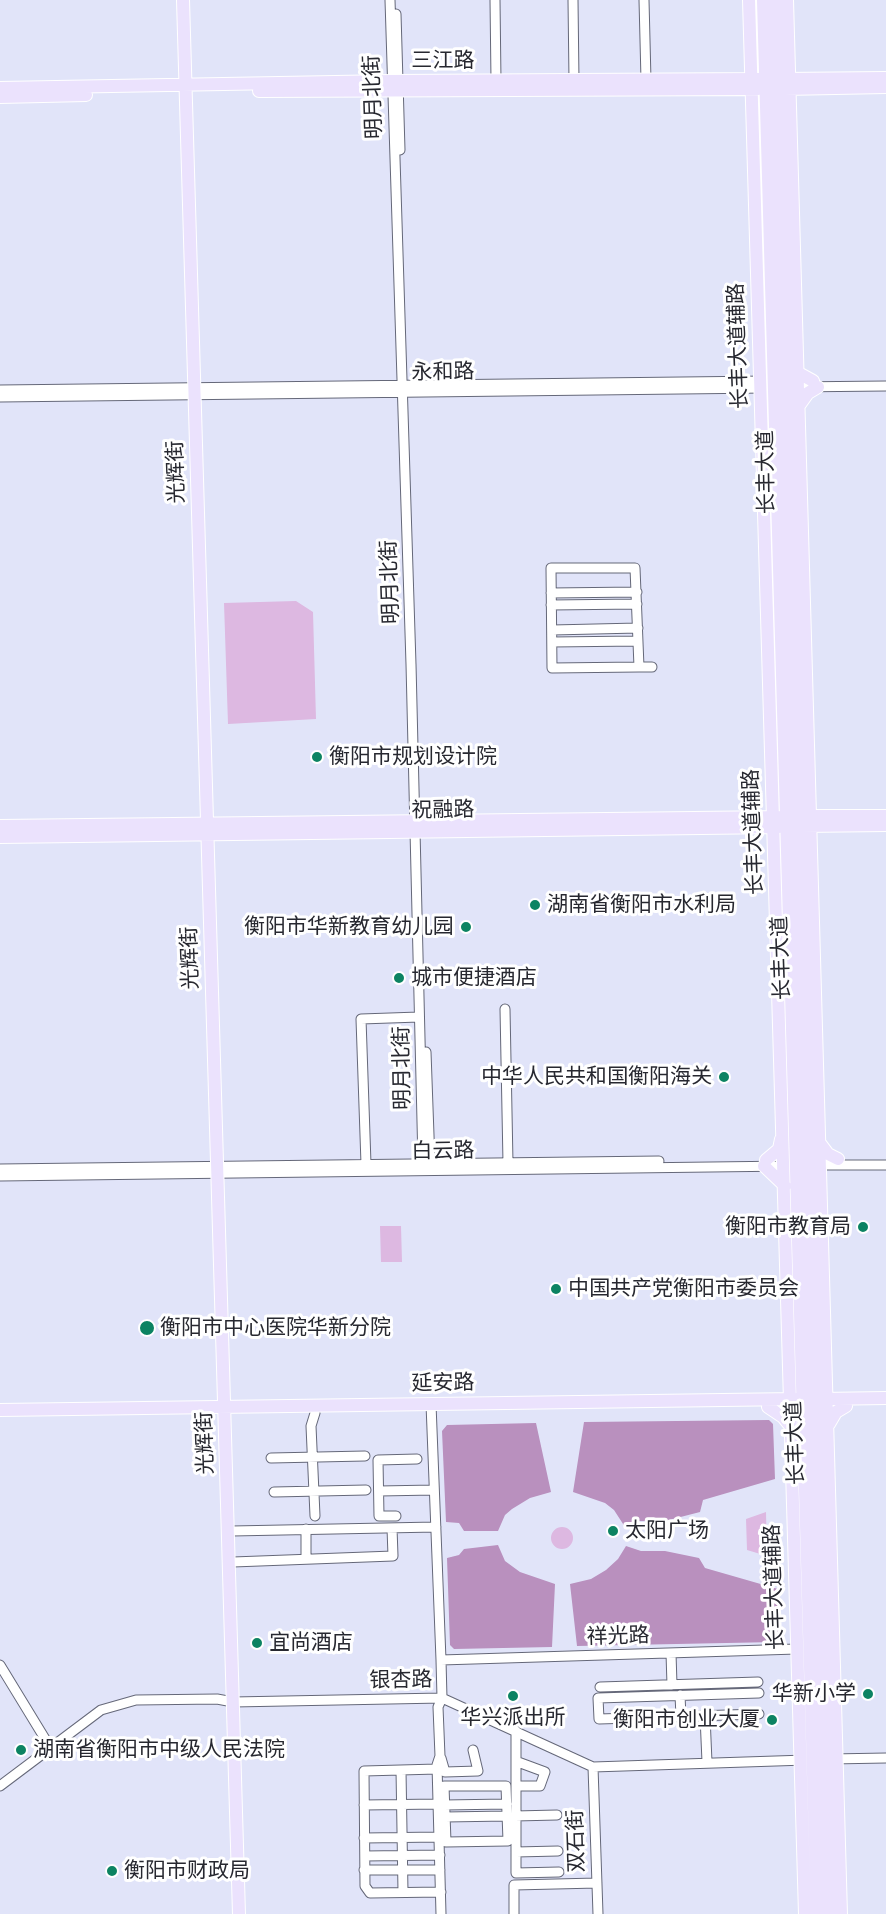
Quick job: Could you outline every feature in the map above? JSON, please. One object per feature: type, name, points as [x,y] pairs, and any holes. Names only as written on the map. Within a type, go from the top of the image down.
[{"type":"main road","name":"光辉街","points":[[183,0],[189,88]]},
{"type":"main road","name":"光辉街","points":[[189,0],[189,88],[219,1169],[235,1702],[244,1914]]},
{"type":"main road","name":"长丰大道辅路","points":[[749,0],[751,84],[781,383],[798,408],[809,800],[789,823],[782,1135],[821,1190],[827,1380],[790,1425],[797,1649],[818,1759],[839,1841],[840,1889],[829,1913]]},
{"type":"main road","name":"长丰大道","points":[[763,0],[777,84],[781,383],[779,612],[789,823],[806,1090],[806,1115],[796,1205],[808,1403],[820,1529],[818,1759],[814,1831],[829,1913]]},
{"type":"main road","name":"长丰大道","points":[[775,0],[784,365],[781,383],[788,523],[779,612],[797,789],[789,823],[786,851],[813,1356],[803,1449],[820,1529],[808,1618],[829,1913]]},
{"type":"main road","name":"长丰大道辅路","points":[[781,383],[777,84],[787,0]]},
{"type":"main road","name":"三江路","points":[[777,84],[886,78]]},
{"type":"main road","name":"三江路","points":[[394,85],[496,80],[646,80],[751,84]]},
{"type":"main road","name":"三江路","points":[[0,88],[751,84],[886,87]]},
{"type":"main road","name":"三江路","points":[[0,97],[189,88]]},
{"type":"main road","points":[[781,383],[815,384]]},
{"type":"main road","points":[[798,408],[815,384]]},
{"type":"main road","points":[[788,523],[801,523]]},
{"type":"main road","name":"长丰大道辅路","points":[[779,612],[772,794],[789,823],[810,847],[819,1142],[783,1184],[788,1367],[808,1403],[828,1428],[830,1509],[820,1529],[818,1759],[804,1881],[805,1914]]},
{"type":"main road","points":[[797,789],[830,821],[814,837],[810,847]]},
{"type":"main road","points":[[751,822],[767,806],[772,794]]},
{"type":"main road","name":"祝融路","points":[[0,837],[210,829],[789,823],[886,816]]},
{"type":"main road","name":"祝融路","points":[[830,821],[886,825]]},
{"type":"main road","points":[[751,822],[789,823]]},
{"type":"main road","name":"祝融路","points":[[0,826],[210,829]]},
{"type":"main road","points":[[806,1090],[817,1062]]},
{"type":"main road","points":[[806,1115],[819,1142],[836,1162],[822,1180],[821,1190]]},
{"type":"main road","points":[[782,1135],[778,1149],[765,1163],[783,1184],[796,1205]]},
{"type":"main road","points":[[813,1356],[827,1380],[846,1402],[831,1418],[828,1428]]},
{"type":"main road","points":[[788,1367],[787,1382],[782,1393],[768,1403],[790,1425],[803,1449]]},
{"type":"main road","name":"延安路","points":[[0,1418],[226,1411],[808,1403],[886,1398]]},
{"type":"main road","name":"延安路","points":[[846,1402],[886,1405]]},
{"type":"main road","name":"延安路","points":[[0,1410],[315,1413],[431,1408]]},
{"type":"main road","name":"光辉街","points":[[226,1411],[233,1562],[239,1914]]},
{"type":"main road","points":[[808,1618],[797,1649],[810,1670]]},
{"type":"main road","points":[[804,1881],[814,1831]]},
{"type":"main road","points":[[839,1841],[827,1864],[840,1889]]},
{"type":"street","name":"明月北街","points":[[390,0],[405,389],[426,1163]]},
{"type":"street","name":"明月北街","points":[[394,85],[395,0]]},
{"type":"street","points":[[495,0],[496,80]]},
{"type":"street","points":[[573,0],[574,80]]},
{"type":"street","points":[[644,0],[646,80]]},
{"type":"street","points":[[815,384],[886,380]]},
{"type":"street","name":"永和路","points":[[0,390],[197,391],[781,383]]},
{"type":"street","points":[[815,384],[886,386]]},
{"type":"street","name":"永和路","points":[[0,397],[197,391]]},
{"type":"street","points":[[639,667],[636,573],[632,566],[551,568],[552,668],[652,667]]},
{"type":"street","points":[[551,593],[637,592]]},
{"type":"street","points":[[552,605],[637,604]]},
{"type":"street","points":[[552,630],[638,628]]},
{"type":"street","points":[[552,642],[638,641]]},
{"type":"street","name":"明月北街","points":[[417,826],[419,1017],[426,1163]]},
{"type":"street","points":[[505,1009],[508,1163]]},
{"type":"street","points":[[366,1164],[361,1019],[419,1017]]},
{"type":"street","name":"白云路","points":[[0,1176],[366,1164],[801,1163],[886,1158]]},
{"type":"street","name":"白云路","points":[[836,1162],[886,1164]]},
{"type":"street","name":"白云路","points":[[0,1169],[765,1163]]},
{"type":"street","points":[[431,1408],[442,1698],[438,1707],[440,1756],[445,1772],[478,1771],[473,1750]]},
{"type":"street","points":[[315,1413],[311,1426],[315,1516]]},
{"type":"street","points":[[272,1458],[365,1456]]},
{"type":"street","points":[[396,1516],[379,1516],[378,1460],[417,1459]]},
{"type":"street","points":[[274,1492],[366,1490]]},
{"type":"street","points":[[379,1491],[434,1490]]},
{"type":"street","points":[[232,1531],[436,1527]]},
{"type":"street","points":[[233,1562],[306,1557],[393,1556],[392,1528]]},
{"type":"street","points":[[306,1529],[306,1557]]},
{"type":"street","name":"祥光路","points":[[441,1660],[797,1649]]},
{"type":"street","points":[[670,1653],[672,1685]]},
{"type":"street","points":[[0,1665],[50,1747]]},
{"type":"street","points":[[0,1672],[50,1747]]},
{"type":"street","points":[[600,1687],[758,1682]]},
{"type":"street","points":[[759,1693],[598,1698],[599,1719],[759,1714]]},
{"type":"street","points":[[680,1695],[681,1717]]},
{"type":"street","name":"银杏路","points":[[0,1786],[100,1710],[114,1704],[136,1700],[217,1699],[235,1702],[442,1698],[593,1767],[886,1758]]},
{"type":"street","points":[[705,1716],[707,1762]]},
{"type":"street","points":[[440,1756],[437,1769],[441,1804],[445,1817],[446,1842],[507,1841],[518,1762],[516,1731]]},
{"type":"street","points":[[516,1786],[540,1786],[545,1773],[518,1762]]},
{"type":"street","name":"双石街","points":[[593,1767],[598,1914]]},
{"type":"street","points":[[437,1769],[364,1771],[364,1870],[365,1886],[370,1893],[441,1892]]},
{"type":"street","points":[[400,1770],[403,1892]]},
{"type":"street","points":[[441,1914],[439,1837],[444,1786],[506,1786],[516,1852],[516,1873],[559,1872]]},
{"type":"street","points":[[364,1804],[507,1804]]},
{"type":"street","points":[[484,1805],[485,1816]]},
{"type":"street","points":[[445,1817],[557,1815]]},
{"type":"street","points":[[364,1838],[439,1837]]},
{"type":"street","points":[[516,1852],[558,1851]]},
{"type":"street","points":[[364,1856],[440,1855]]},
{"type":"street","points":[[364,1870],[440,1870]]},
{"type":"street","points":[[514,1914],[514,1885],[597,1883]]},
{"type":"shaded area","points":[[296,601],[313,612],[316,719],[228,724],[224,603]]},
{"type":"shaded area","points":[[380,1226],[401,1226],[402,1262],[381,1262]]},
{"type":"shaded area","points":[[769,1420],[773,1424],[775,1479],[703,1500],[700,1512],[665,1521],[638,1521],[625,1527],[614,1510],[605,1503],[573,1492],[584,1422]]},
{"type":"shaded area","points":[[536,1423],[551,1492],[530,1498],[512,1509],[505,1515],[498,1531],[464,1531],[459,1523],[446,1522],[442,1431],[447,1425]]},
{"type":"shaded area","points":[[766,1512],[767,1556],[747,1550],[746,1519]]},
{"type":"shaded area","points":[[562,1527],[570,1530],[573,1538],[570,1546],[562,1549],[554,1546],[551,1538],[554,1530]]},
{"type":"shaded area","points":[[498,1545],[505,1561],[520,1572],[555,1584],[552,1647],[454,1649],[450,1645],[447,1558],[459,1555],[464,1549]]},
{"type":"shaded area","points":[[626,1546],[641,1551],[665,1551],[699,1558],[705,1568],[778,1589],[779,1636],[776,1642],[577,1646],[570,1584],[591,1579],[606,1570],[618,1559]]},
{"type":"place","name":"衡阳市规划设计院","points":[[317,757]]},
{"type":"place","name":"湖南省衡阳市水利局","points":[[535,905]]},
{"type":"place","name":"衡阳市华新教育幼儿园","points":[[466,927]]},
{"type":"place","name":"城市便捷酒店","points":[[399,978]]},
{"type":"place","name":"中华人民共和国衡阳海关","points":[[724,1077]]},
{"type":"place","name":"衡阳市教育局","points":[[863,1227]]},
{"type":"place","name":"中国共产党衡阳市委员会","points":[[556,1289]]},
{"type":"place","name":"衡阳市中心医院华新分院","points":[[147,1328]]},
{"type":"place","name":"太阳广场","points":[[613,1531]]},
{"type":"place","name":"宜尚酒店","points":[[257,1643]]},
{"type":"place","name":"华新小学","points":[[868,1694]]},
{"type":"place","name":"华兴派出所","points":[[513,1696]]},
{"type":"place","name":"衡阳市创业大厦","points":[[772,1720]]},
{"type":"place","name":"湖南省衡阳市中级人民法院","points":[[21,1750]]},
{"type":"place","name":"衡阳市财政局","points":[[112,1871]]}]
